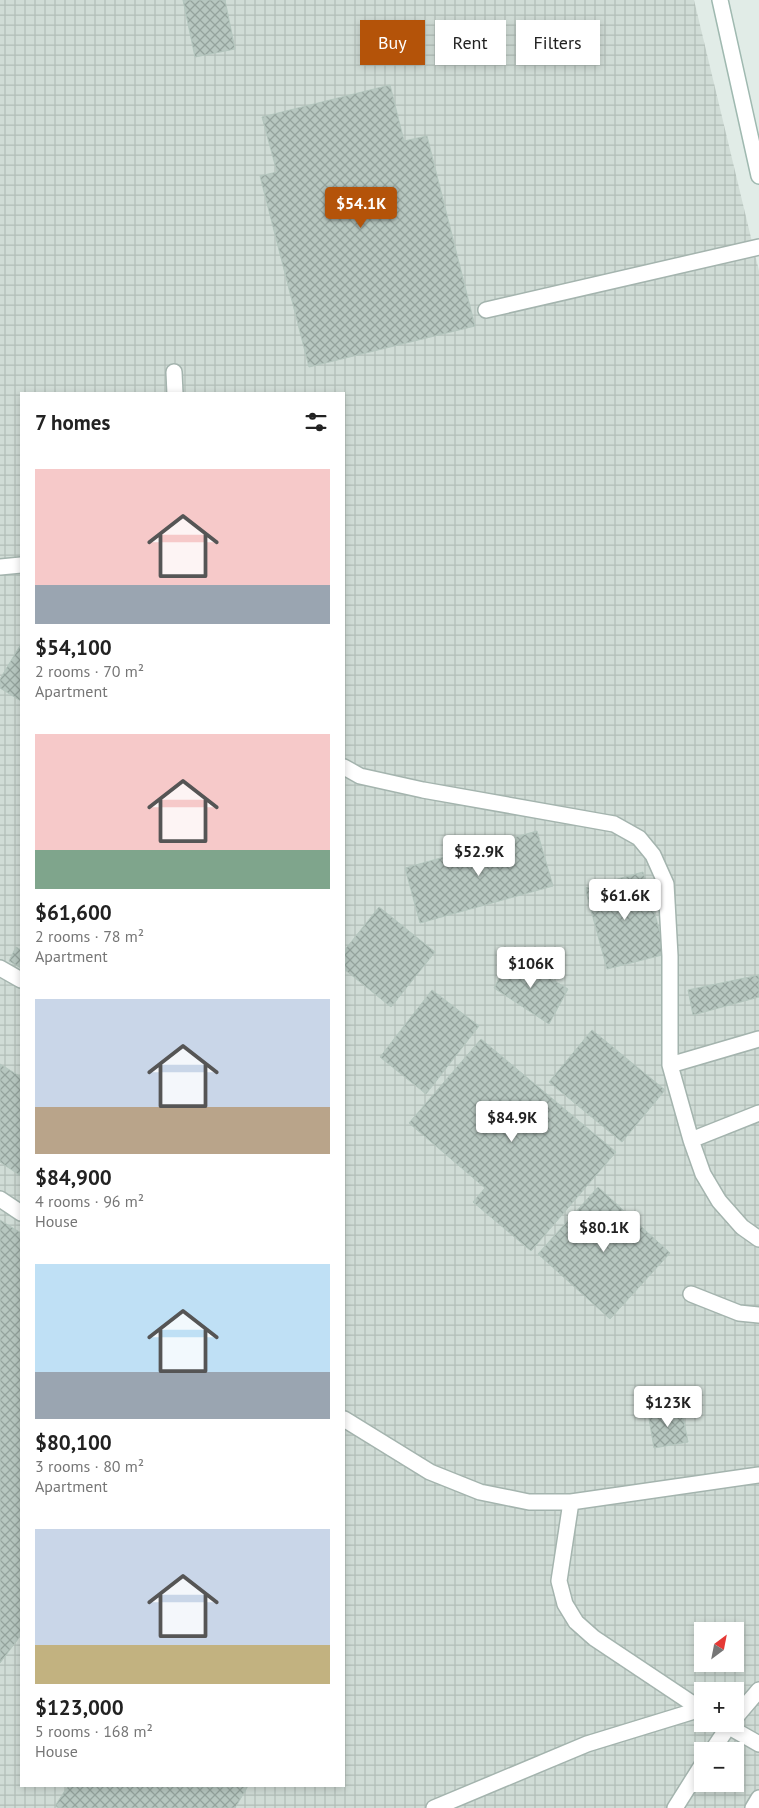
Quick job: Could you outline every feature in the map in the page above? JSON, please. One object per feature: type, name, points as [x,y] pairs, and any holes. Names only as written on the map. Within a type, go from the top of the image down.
[{"type":"main road","points":[[720,0],[759,176]]},
{"type":"main road","points":[[486,310],[759,247]]},
{"type":"main road","points":[[174,372],[175,392]]},
{"type":"main road","points":[[0,567],[20,565]]},
{"type":"main road","points":[[345,768],[360,776],[423,790],[614,824],[639,838],[653,855],[666,884],[670,956],[670,1065],[691,1140],[703,1174],[719,1201],[742,1227],[759,1239]]},
{"type":"main road","points":[[0,968],[20,979]]},
{"type":"main road","points":[[670,1065],[759,1039]]},
{"type":"main road","points":[[691,1140],[759,1113]]},
{"type":"main road","points":[[0,1199],[20,1212]]},
{"type":"main road","points":[[691,1294],[739,1313],[759,1315]]},
{"type":"main road","points":[[345,1420],[430,1472],[480,1492],[529,1502],[572,1502],[759,1475]]},
{"type":"main road","points":[[572,1502],[559,1581],[565,1604],[576,1622],[594,1638],[694,1705]]},
{"type":"main road","points":[[744,1706],[759,1690]]},
{"type":"main road","points":[[434,1808],[587,1744],[694,1712]]},
{"type":"main road","points":[[742,1732],[759,1744]]},
{"type":"main road","points":[[674,1808],[694,1777]]},
{"type":"main road","points":[[753,1808],[759,1798]]},
{"type":"shaded area","points":[[0,0],[694,0],[759,271],[759,1808],[0,1808]]},
{"type":"building","points":[[183,0],[225,0],[235,49],[195,57]]},
{"type":"building","points":[[390,85],[404,141],[427,136],[475,326],[309,367],[260,176],[277,172],[262,117]]},
{"type":"building","points":[[20,646],[20,700],[0,688],[0,679]]},
{"type":"building","points":[[537,831],[553,886],[420,923],[405,868]]},
{"type":"building","points":[[643,872],[666,954],[607,969],[585,888]]},
{"type":"building","points":[[379,907],[435,952],[391,1007],[345,970],[345,950]]},
{"type":"building","points":[[16,947],[20,949],[20,967],[9,961]]},
{"type":"building","points":[[511,955],[568,989],[549,1024],[494,988]]},
{"type":"building","points":[[759,975],[759,997],[693,1015],[688,990]]},
{"type":"building","points":[[432,990],[479,1026],[426,1094],[380,1057]]},
{"type":"building","points":[[592,1030],[665,1090],[622,1142],[549,1082]]},
{"type":"building","points":[[481,1039],[616,1152],[531,1251],[473,1202],[485,1188],[409,1123]]},
{"type":"building","points":[[0,1064],[20,1076],[20,1175],[0,1162]]},
{"type":"building","points":[[598,1187],[670,1253],[610,1319],[538,1254]]},
{"type":"building","points":[[0,1220],[20,1232],[20,1636],[0,1663]]},
{"type":"building","points":[[681,1407],[688,1442],[654,1448],[648,1413]]},
{"type":"building","points":[[67,1787],[247,1787],[235,1808],[59,1808],[55,1806]]}]
